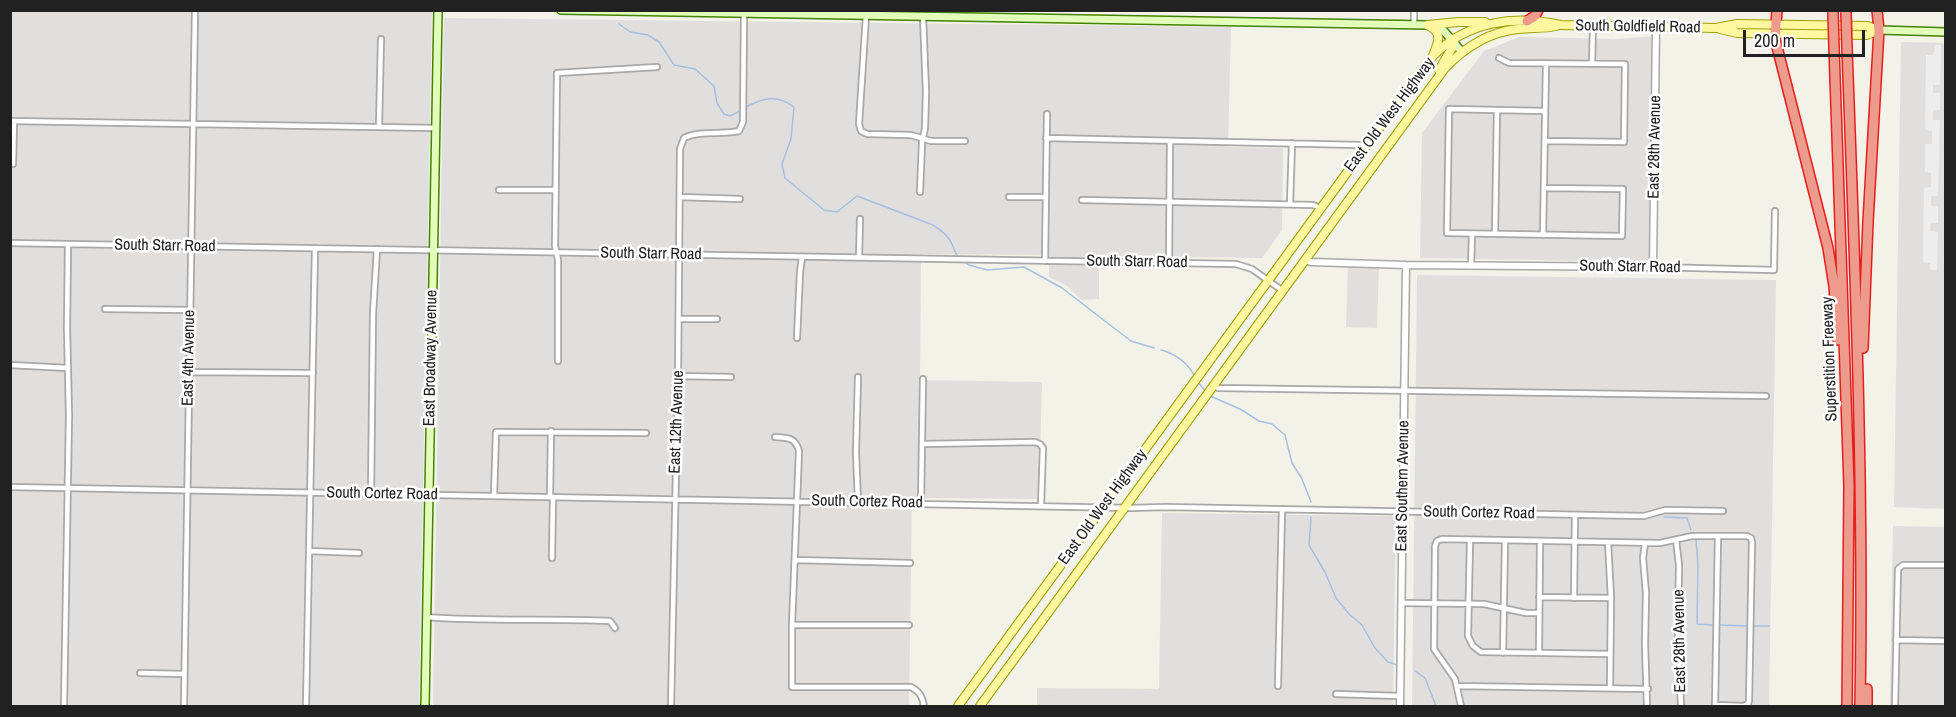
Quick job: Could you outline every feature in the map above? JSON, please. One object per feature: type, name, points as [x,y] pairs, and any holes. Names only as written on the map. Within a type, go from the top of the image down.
[{"type":"highway","points":[[1527,21],[1536,16],[1538,10]]},
{"type":"highway","points":[[1777,10],[1775,39],[1832,265],[1849,486]]},
{"type":"highway","points":[[1860,414],[1879,30],[1877,10]]},
{"type":"highway","name":"Superstition Freeway","points":[[1833,11],[1849,486],[1847,706]]},
{"type":"highway","name":"Superstition Freeway","points":[[1846,11],[1860,414],[1862,537],[1860,706]]},
{"type":"highway","points":[[1862,537],[1866,606],[1867,706]]},
{"type":"highway","points":[[1842,706],[1849,642]]},
{"type":"main road","name":"East Broadway Avenue","points":[[425,706],[438,10]]},
{"type":"main road","points":[[561,10],[923,17],[932,14],[1414,25],[1499,22]]},
{"type":"main road","name":"East Old West Highway","points":[[958,706],[1432,57],[1452,39],[1475,28],[1499,22],[1527,21],[1560,25]]},
{"type":"main road","name":"South Goldfield Road","points":[[1560,25],[1716,28],[1737,24],[1775,29],[1868,26],[1879,30],[1946,32]]},
{"type":"main road","points":[[1428,25],[1443,30],[1462,52]]},
{"type":"main road","points":[[1428,25],[1436,30],[1439,38],[1432,57]]},
{"type":"main road","name":"East Old West Highway","points":[[980,706],[1445,68],[1462,52],[1483,39],[1508,30],[1545,29],[1560,25]]},
{"type":"main road","points":[[1424,97],[1452,48],[1452,39]]},
{"type":"street","name":"East 4th Avenue","points":[[184,706],[195,10]]},
{"type":"street","points":[[1414,10],[1414,25]]},
{"type":"street","name":"East 12th Avenue","points":[[671,706],[680,149],[684,138],[691,134],[739,131],[743,122],[744,14]]},
{"type":"street","points":[[866,16],[859,124],[861,130],[867,134],[911,135],[931,141],[965,141]]},
{"type":"street","points":[[920,192],[926,92],[923,17]]},
{"type":"street","points":[[1592,64],[1593,26]]},
{"type":"street","name":"East 28th Avenue","points":[[1653,267],[1656,27]]},
{"type":"street","points":[[379,127],[381,39]]},
{"type":"street","points":[[1500,58],[1509,63],[1625,64],[1623,142],[1545,141]]},
{"type":"street","points":[[1543,236],[1546,64]]},
{"type":"street","points":[[558,361],[555,190],[557,73],[657,67]]},
{"type":"street","points":[[1544,188],[1623,189],[1622,236],[1447,233],[1449,109],[1545,111]]},
{"type":"street","points":[[1495,234],[1497,110]]},
{"type":"street","points":[[1045,261],[1047,114]]},
{"type":"street","points":[[14,164],[12,121],[435,128]]},
{"type":"street","points":[[1046,138],[1360,145],[1365,148]]},
{"type":"street","points":[[1169,263],[1170,141]]},
{"type":"street","points":[[1290,204],[1292,143]]},
{"type":"street","points":[[499,190],[555,190]]},
{"type":"street","points":[[680,197],[740,199]]},
{"type":"street","points":[[1009,197],[1046,197]]},
{"type":"street","points":[[1082,200],[1290,204],[1313,205],[1321,208]]},
{"type":"street","name":"South Starr Road","points":[[1306,260],[1406,265],[1774,270],[1775,212]]},
{"type":"street","points":[[859,258],[860,219]]},
{"type":"street","points":[[1471,266],[1472,234]]},
{"type":"street","name":"South Starr Road","points":[[10,243],[1242,265],[1252,269],[1283,291]]},
{"type":"street","points":[[64,706],[69,415],[68,244]]},
{"type":"street","points":[[306,706],[315,248]]},
{"type":"street","points":[[371,494],[377,249]]},
{"type":"street","points":[[797,338],[802,257]]},
{"type":"street","name":"East Southern Avenue","points":[[1400,706],[1406,265]]},
{"type":"street","points":[[105,309],[190,310]]},
{"type":"street","points":[[679,319],[717,319]]},
{"type":"street","points":[[10,365],[68,368]]},
{"type":"street","points":[[189,372],[313,373]]},
{"type":"street","points":[[678,376],[731,377]]},
{"type":"street","points":[[858,377],[856,452],[858,502]]},
{"type":"street","points":[[921,503],[923,379]]},
{"type":"street","points":[[1210,391],[1218,388],[1766,396]]},
{"type":"street","points":[[551,431],[552,558]]},
{"type":"street","points":[[495,496],[496,432],[646,433]]},
{"type":"street","points":[[775,436],[791,439],[797,443],[800,451],[792,625],[792,687],[911,687],[921,695],[924,706]]},
{"type":"street","points":[[922,444],[1035,442],[1041,444],[1043,448],[1041,505]]},
{"type":"street","name":"South Cortez Road","points":[[10,487],[1403,511],[1575,516],[1644,516],[1665,510],[1723,511]]},
{"type":"street","points":[[1278,686],[1282,509]]},
{"type":"street","points":[[1574,598],[1575,516]]},
{"type":"street","points":[[1461,706],[1455,678],[1434,648],[1435,546],[1437,541],[1442,539],[1660,543],[1692,536],[1718,536],[1750,538],[1752,553],[1748,704],[1715,706],[1718,536]]},
{"type":"street","points":[[1470,540],[1468,636],[1473,646],[1481,652],[1610,654]]},
{"type":"street","name":"East 28th Avenue","points":[[1676,540],[1680,565],[1678,637],[1681,706]]},
{"type":"street","points":[[1503,653],[1505,541]]},
{"type":"street","points":[[1539,653],[1540,542]]},
{"type":"street","points":[[1608,542],[1611,598],[1610,688]]},
{"type":"street","points":[[1645,543],[1643,558],[1646,593],[1647,706]]},
{"type":"street","points":[[309,550],[359,553]]},
{"type":"street","points":[[795,560],[910,563]]},
{"type":"street","points":[[1895,706],[1897,571],[1899,566],[1946,565]]},
{"type":"street","points":[[1539,597],[1611,598]]},
{"type":"street","points":[[1402,603],[1469,604],[1539,614]]},
{"type":"street","points":[[427,617],[464,620],[610,621],[615,628]]},
{"type":"street","points":[[792,625],[909,625]]},
{"type":"street","points":[[1896,640],[1946,641]]},
{"type":"street","points":[[140,673],[184,674]]},
{"type":"street","points":[[1457,686],[1648,689]]},
{"type":"street","points":[[1336,694],[1400,696]]},
{"type":"shaded area","points":[[10,11],[432,12],[419,706],[11,706]]},
{"type":"shaded area","points":[[444,18],[1231,27],[1228,147],[1283,148],[1282,230],[1262,258],[1099,256],[1099,299],[1082,300],[1067,286],[1049,277],[1049,255],[921,254],[920,380],[1042,382],[1039,499],[912,498],[909,706],[433,706]]},
{"type":"shaded area","points":[[1656,36],[1657,262],[1420,258],[1422,133],[1484,51],[1519,37],[1617,39]]},
{"type":"shaded area","points":[[1901,42],[1945,43],[1945,509],[1894,507]]},
{"type":"shaded area","points":[[1936,45],[1941,45],[1940,85],[1933,85],[1933,93],[1940,93],[1940,110],[1933,110],[1933,120],[1940,120],[1938,196],[1931,196],[1931,206],[1938,206],[1938,223],[1931,223],[1930,231],[1938,232],[1937,270],[1930,270],[1930,263],[1923,262],[1924,188],[1931,187],[1931,173],[1925,172],[1925,144],[1932,144],[1932,131],[1925,130],[1926,55],[1933,55]]},
{"type":"shaded area","points":[[1348,266],[1379,267],[1377,328],[1346,327]]},
{"type":"shaded area","points":[[1417,275],[1776,280],[1769,706],[1412,706]]},
{"type":"shaded area","points":[[1162,513],[1396,516],[1393,706],[1037,706],[1037,688],[1159,689]]},
{"type":"shaded area","points":[[1893,526],[1945,527],[1945,706],[1890,706]]},
{"type":"waterway","points":[[619,24],[630,32],[648,35],[659,42],[674,65],[695,69],[714,86],[717,103],[724,114],[730,116],[742,110]]},
{"type":"waterway","points":[[746,107],[758,101],[770,99],[782,100],[794,107],[791,139],[782,164],[785,178],[824,210],[837,212],[857,196],[933,225],[948,238],[959,258]]},
{"type":"waterway","points":[[963,261],[987,270],[1024,267],[1062,288],[1131,341],[1154,348]]},
{"type":"waterway","points":[[1161,350],[1180,359],[1194,375]]},
{"type":"waterway","points":[[1198,382],[1206,392]]},
{"type":"waterway","points":[[1210,396],[1240,409],[1259,421],[1272,424],[1285,435],[1292,463],[1302,479],[1311,502]]},
{"type":"waterway","points":[[1311,517],[1309,545],[1325,572],[1336,598],[1362,625],[1375,648],[1388,662],[1397,665]]},
{"type":"waterway","points":[[1664,517],[1687,518],[1691,530]]},
{"type":"waterway","points":[[1696,540],[1697,624],[1712,625]]},
{"type":"waterway","points":[[1720,625],[1747,626]]},
{"type":"waterway","points":[[1754,626],[1769,626]]},
{"type":"waterway","points":[[1415,671],[1425,678],[1436,706]]}]
